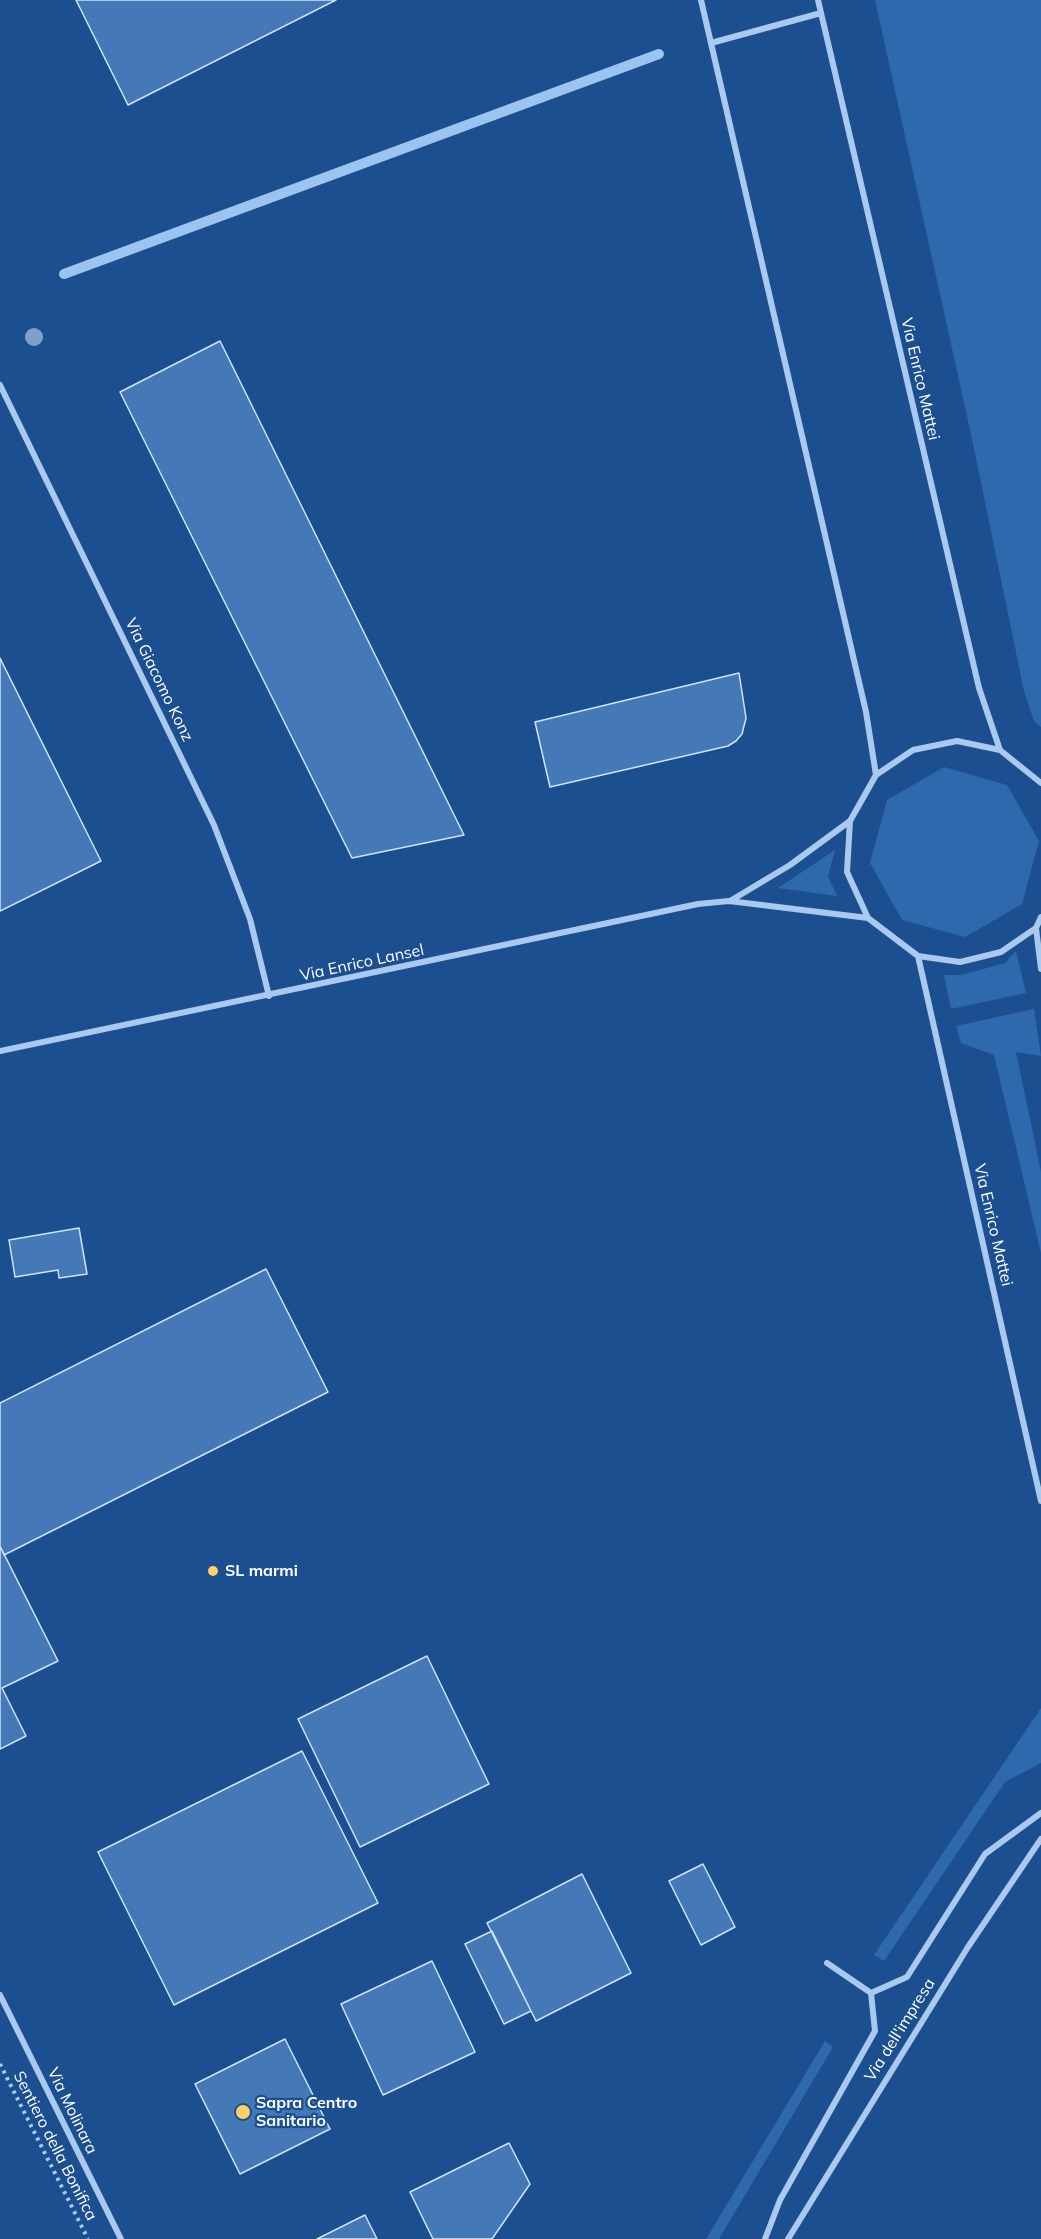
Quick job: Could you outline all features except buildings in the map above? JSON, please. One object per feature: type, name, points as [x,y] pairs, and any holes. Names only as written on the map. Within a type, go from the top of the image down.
[{"type":"street","points":[[701,0],[866,712],[876,776]]},
{"type":"street","name":"Via Enrico Mattei","points":[[818,0],[978,688],[1000,750]]},
{"type":"street","points":[[711,43],[821,13]]},
{"type":"street","name":"Via Giacomo Konz","points":[[0,385],[214,825],[250,919],[268,996]]},
{"type":"street","points":[[1041,783],[1000,750],[957,741],[913,750],[876,776],[850,821],[847,872],[868,918],[918,956],[960,962],[1001,952],[1035,928],[1041,917]]},
{"type":"street","name":"Via Enrico Lansel","points":[[729,901],[790,865],[850,821]]},
{"type":"street","name":"Via Enrico Lansel","points":[[0,1051],[698,904],[729,901],[868,918]]},
{"type":"street","points":[[1035,928],[1041,969]]},
{"type":"street","name":"Via Enrico Mattei","points":[[918,956],[1041,1501]]},
{"type":"street","points":[[871,1994],[907,1977],[985,1854],[1041,1813]]},
{"type":"street","name":"Via dell'impresa","points":[[788,2239],[968,1947],[1041,1839]]},
{"type":"street","points":[[765,2239],[780,2200],[875,2031],[871,1994],[827,1963]]},
{"type":"street","name":"Via Molinara","points":[[0,1995],[121,2239]]},
{"type":"path","name":"Sentiero della Bonifica","points":[[0,2064],[88,2239]]},
{"type":"shaded area","points":[[875,0],[1041,0],[1041,727],[1034,721],[1024,691],[972,439]]},
{"type":"shaded area","points":[[944,767],[1007,785],[1039,841],[1022,904],[965,937],[902,920],[870,863],[887,800]]},
{"type":"shaded area","points":[[835,850],[828,876],[837,896],[778,888]]},
{"type":"shaded area","points":[[1016,951],[1026,993],[951,1009],[944,975],[962,975],[1005,963]]},
{"type":"shaded area","points":[[1034,1009],[1041,1056],[1016,1052],[1041,1172],[1041,1253],[994,1055],[961,1043],[956,1026]]},
{"type":"shaded area","points":[[1041,1708],[1041,1763],[1005,1782],[884,1961],[874,1955]]},
{"type":"shaded area","points":[[825,2041],[833,2047],[719,2239],[706,2239]]},
{"type":"waterway","points":[[64,274],[659,54]]},
{"type":"place","name":"SL marmi","points":[[213,1571]]},
{"type":"place","name":"Sapra Centro Sanitario","points":[[243,2112]]}]
